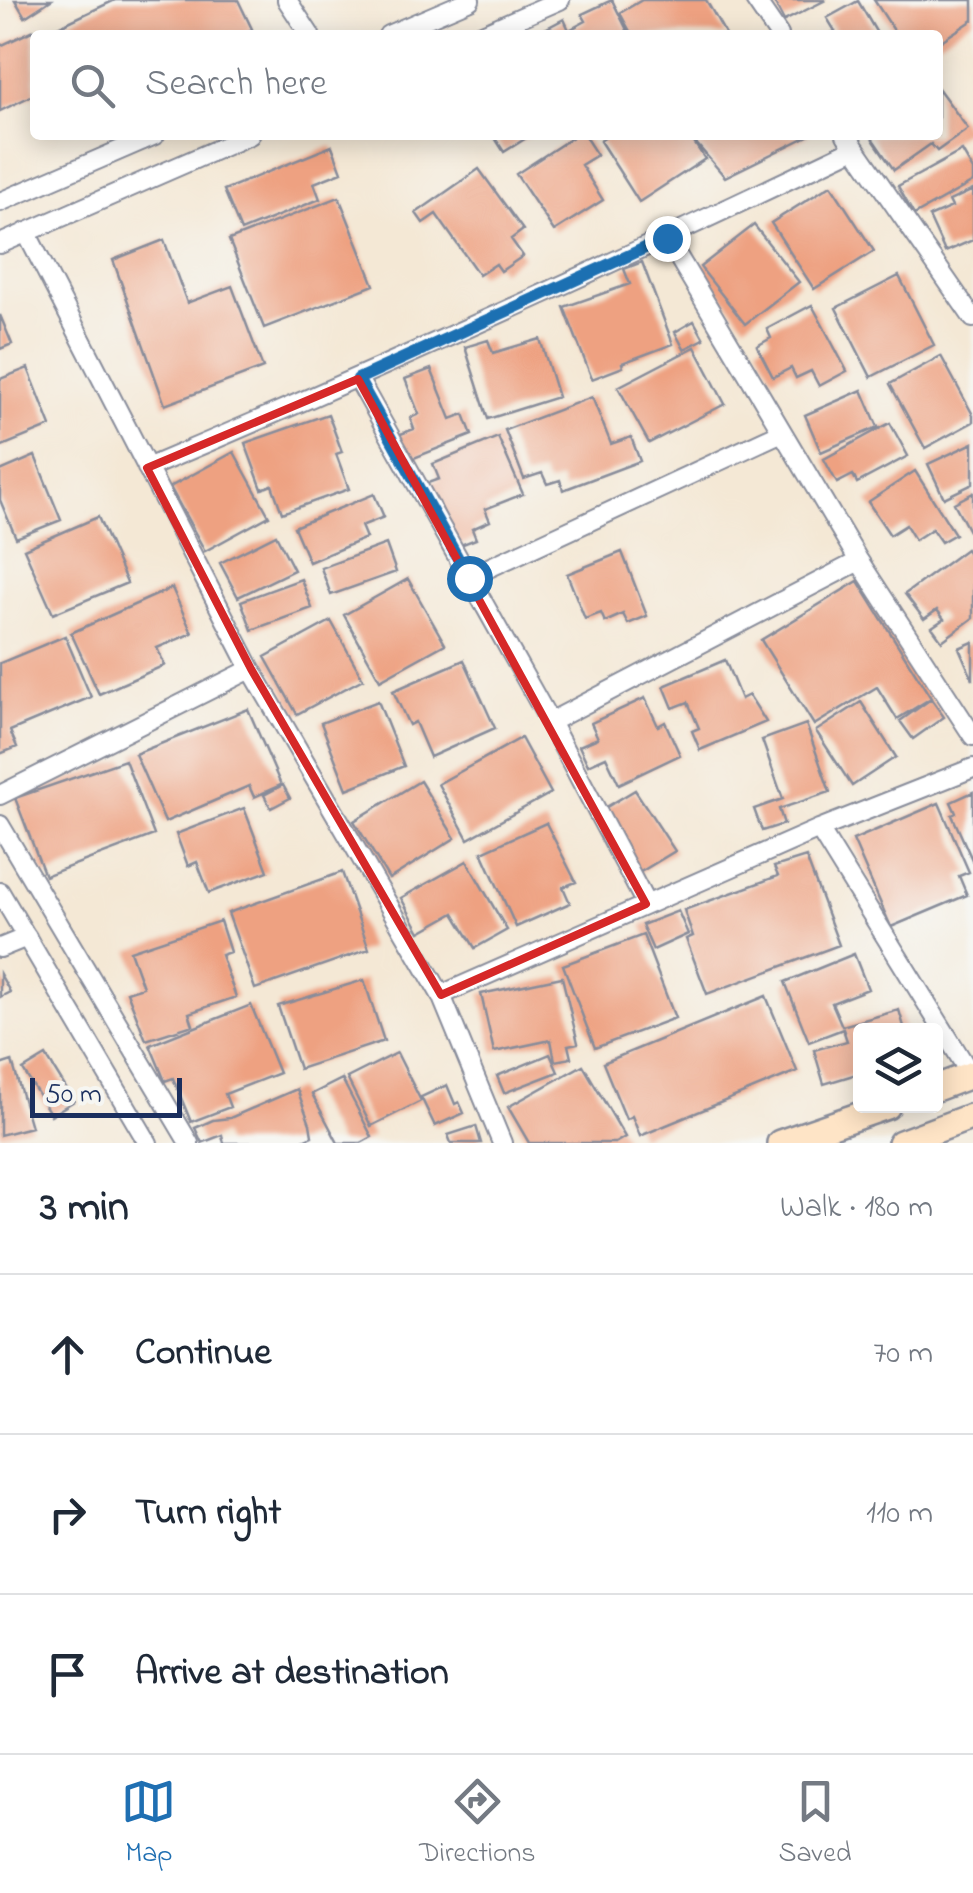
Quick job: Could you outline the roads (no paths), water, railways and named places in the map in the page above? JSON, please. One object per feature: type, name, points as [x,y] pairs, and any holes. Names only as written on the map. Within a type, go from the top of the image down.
[{"type":"main road","points":[[943,1085],[972,1074]]},
{"type":"main road","points":[[780,1143],[866,1113]]},
{"type":"main road","points":[[900,1143],[973,1116]]},
{"type":"street","points":[[287,0],[307,30]]},
{"type":"street","points":[[400,30],[470,0]]},
{"type":"street","points":[[491,30],[560,0]]},
{"type":"street","points":[[755,0],[775,30]]},
{"type":"street","points":[[0,202],[143,140]]},
{"type":"street","points":[[0,244],[238,140]]},
{"type":"street","points":[[147,468],[358,379],[667,238],[850,141],[973,318]]},
{"type":"street","points":[[26,232],[251,670],[442,995],[502,1143]]},
{"type":"street","points":[[667,238],[860,561],[973,736]]},
{"type":"street","points":[[358,379],[550,722],[646,904]]},
{"type":"street","points":[[469,578],[782,432]]},
{"type":"street","points":[[550,722],[860,561]]},
{"type":"street","points":[[0,795],[251,670]]},
{"type":"street","points":[[442,995],[819,829],[973,768]]},
{"type":"street","points":[[0,826],[189,1143]]},
{"type":"street","points":[[819,829],[972,1074]]},
{"type":"street","points":[[0,892],[146,1140],[124,1143]]},
{"type":"street","points":[[0,948],[27,938]]}]
